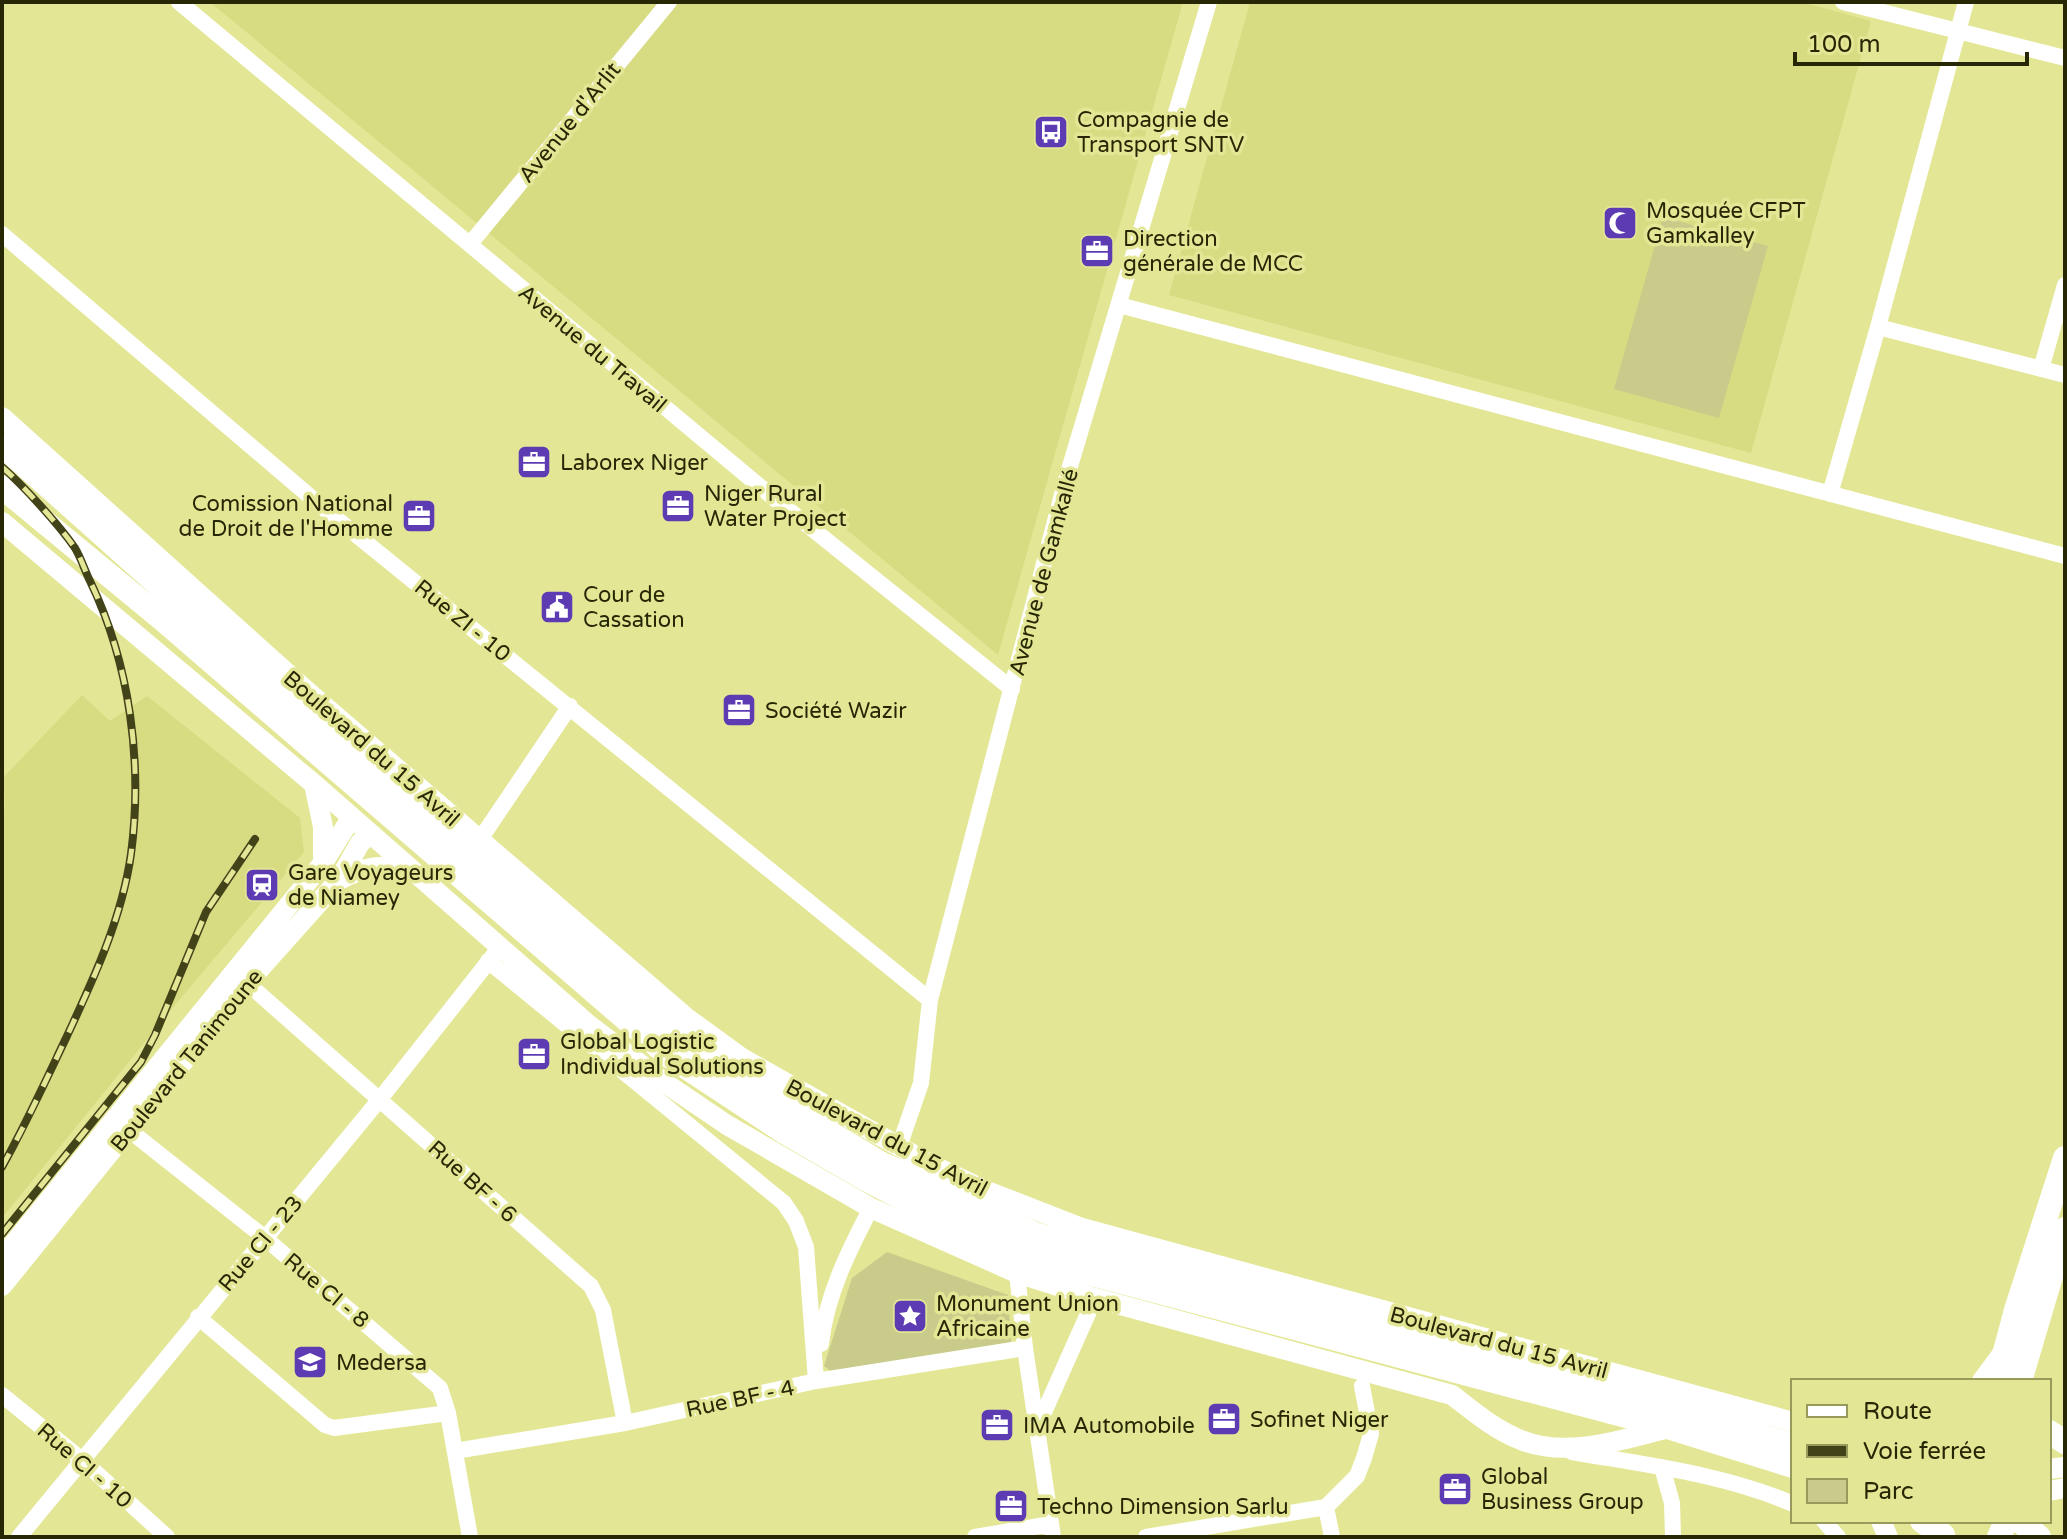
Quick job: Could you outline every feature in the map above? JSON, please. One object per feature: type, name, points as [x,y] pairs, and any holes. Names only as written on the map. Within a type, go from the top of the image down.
[{"type":"highway","name":"Boulevard du 15 Avril","points":[[2,445],[403,803],[665,1025],[759,1091],[882,1164],[1035,1234],[1117,1260],[1473,1354],[1791,1444]]},
{"type":"highway","name":"Boulevard du 15 Avril","points":[[2,487],[173,629],[648,1038],[699,1078],[864,1178],[929,1212],[1054,1264],[1671,1428],[1791,1465]]},
{"type":"highway","points":[[1998,1379],[2065,1158]]},
{"type":"highway","points":[[2023,1377],[2065,1229]]},
{"type":"highway","points":[[2022,1523],[2039,1537]]},
{"type":"main road","name":"Boulevard du 15 Avril","points":[[2,417],[308,692],[687,1018],[742,1058],[899,1147],[987,1191],[1082,1228],[1791,1421]]},
{"type":"main road","points":[[2,522],[314,784],[409,868],[494,954],[668,1085],[727,1125],[871,1208],[1017,1273],[1095,1298],[1452,1395],[1502,1431],[1522,1441],[1547,1447],[1603,1444],[1671,1428]]},
{"type":"main road","points":[[314,784],[323,827],[323,863]]},
{"type":"main road","name":"Boulevard Tanimoune","points":[[2,1258],[323,863],[351,818]]},
{"type":"main road","name":"Boulevard Tanimoune","points":[[2,1286],[247,983],[339,880],[360,843],[369,835]]},
{"type":"main road","points":[[339,880],[370,867],[409,868]]},
{"type":"main road","points":[[303,888],[319,903]]},
{"type":"main road","points":[[1983,1379],[2005,1350]]},
{"type":"street","name":"Avenue du Travail","points":[[179,2],[763,489],[1012,689]]},
{"type":"street","name":"Avenue d'Arlit","points":[[470,244],[669,2]]},
{"type":"street","name":"Avenue de Gamkallé","points":[[899,1147],[921,1083],[930,1000],[1065,483],[1209,2]]},
{"type":"street","points":[[1843,2],[1876,6],[2065,58]]},
{"type":"street","points":[[1830,494],[1966,2]]},
{"type":"street","name":"Rue ZI - 10","points":[[2,234],[327,511],[930,1000]]},
{"type":"street","points":[[2041,369],[2065,285]]},
{"type":"street","points":[[1119,305],[2065,556]]},
{"type":"street","points":[[1878,327],[2065,375]]},
{"type":"street","points":[[479,841],[570,706]]},
{"type":"street","points":[[494,954],[784,1203],[796,1221],[806,1247],[816,1381]]},
{"type":"street","name":"Rue CI - 23","points":[[19,1537],[380,1099],[494,954]]},
{"type":"street","name":"Rue BF - 6","points":[[247,983],[591,1286],[603,1310],[625,1423]]},
{"type":"street","name":"Rue CI - 8","points":[[129,1130],[265,1238],[434,1380],[444,1396],[448,1413],[470,1537]]},
{"type":"street","points":[[816,1381],[823,1325],[847,1254],[871,1208]]},
{"type":"street","points":[[975,1537],[1052,1530],[1017,1273]]},
{"type":"street","points":[[1037,1429],[1095,1298]]},
{"type":"street","points":[[198,1317],[325,1425],[334,1428],[448,1413]]},
{"type":"street","name":"Rue BF - 4","points":[[455,1451],[625,1423],[816,1381],[1025,1348]]},
{"type":"street","points":[[1146,1537],[1326,1507],[1357,1476],[1364,1458],[1371,1434],[1362,1386]]},
{"type":"street","name":"Rue CI - 10","points":[[2,1395],[82,1460],[167,1537]]},
{"type":"street","points":[[1547,1447],[1662,1467],[1758,1489],[1791,1503]]},
{"type":"street","points":[[1662,1467],[1672,1503],[1674,1536]]},
{"type":"street","points":[[1326,1507],[1332,1537]]},
{"type":"shaded area","points":[[210,2],[1183,2],[998,655]]},
{"type":"shaded area","points":[[1250,2],[1801,2],[1871,21],[1751,453],[1169,295]]},
{"type":"shaded area","points":[[82,695],[110,721],[147,696],[300,818],[304,852],[2,1218],[3,778]]},
{"type":"green space","points":[[1663,217],[1768,246],[1719,418],[1614,389]]},
{"type":"green space","points":[[887,1252],[1008,1295],[1011,1342],[832,1372],[824,1366],[852,1278]]},
{"type":"railway","points":[[2,467],[75,548],[104,613],[124,680],[134,750],[135,785],[131,854],[114,924],[77,1014],[2,1167]]},
{"type":"railway","points":[[2,1234],[141,1062],[206,912],[255,839]]},
{"type":"place","name":"Compagnie de Transport SNTV","points":[[1051,132]]},
{"type":"place","name":"Mosquée CFPT Gamkalley","points":[[1620,223]]},
{"type":"place","name":"Direction générale de MCC","points":[[1097,251]]},
{"type":"place","name":"Laborex Niger","points":[[534,462]]},
{"type":"place","name":"Niger Rural Water Project","points":[[678,506]]},
{"type":"place","name":"Comission National de Droit de l'Homme","points":[[419,516]]},
{"type":"place","name":"Cour de Cassation","points":[[557,607]]},
{"type":"place","name":"Société Wazir","points":[[739,710]]},
{"type":"place","name":"Gare Voyageurs de Niamey","points":[[262,885]]},
{"type":"place","name":"Global Logistic Individual Solutions","points":[[534,1054]]},
{"type":"place","name":"Monument Union Africaine","points":[[910,1316]]},
{"type":"place","name":"Medersa","points":[[310,1362]]},
{"type":"place","name":"Sofinet Niger","points":[[1224,1419]]},
{"type":"place","name":"IMA Automobile","points":[[997,1425]]},
{"type":"place","name":"Global Business Group","points":[[1455,1489]]},
{"type":"place","name":"Techno Dimension Sarlu","points":[[1011,1506]]}]
